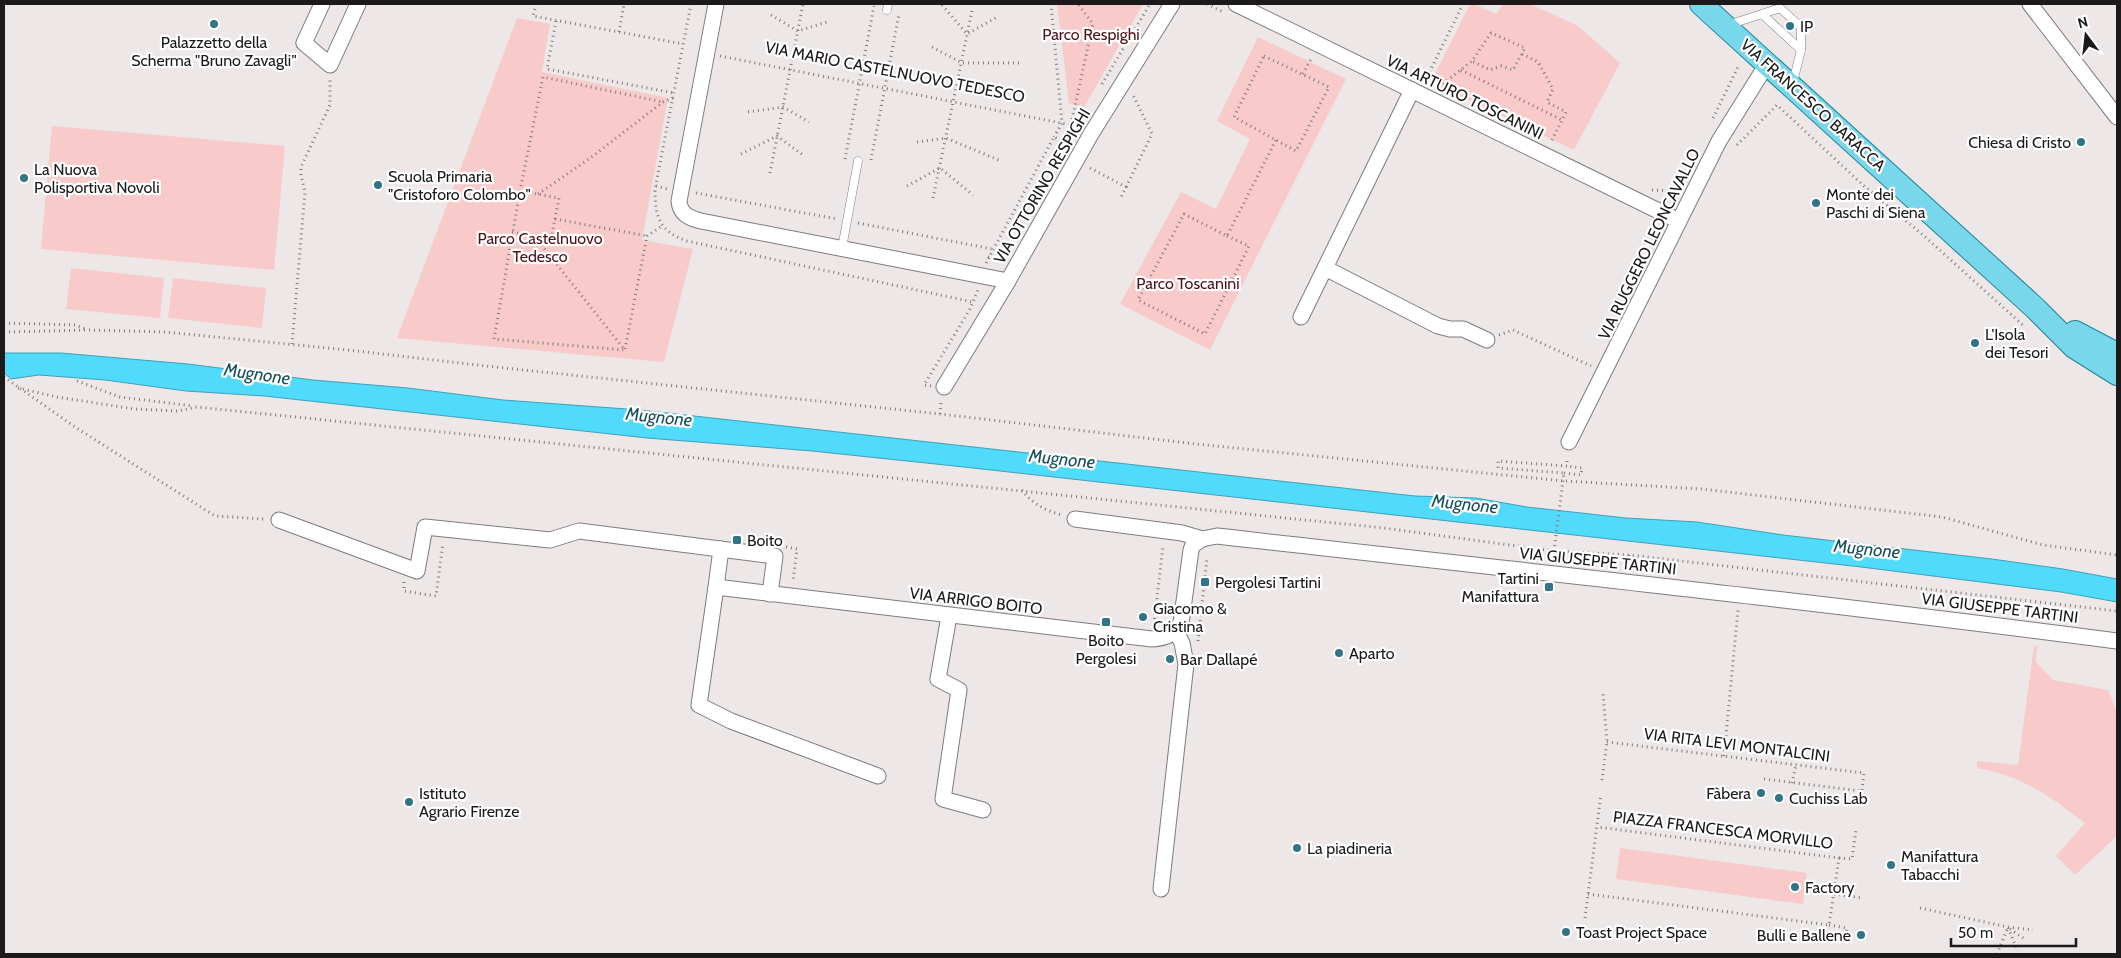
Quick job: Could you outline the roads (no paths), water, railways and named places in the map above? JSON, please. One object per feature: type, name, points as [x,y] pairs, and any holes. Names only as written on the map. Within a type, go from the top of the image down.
[{"type":"main road","name":"VIA FRANCESCO BARACCA","points":[[1701,4],[2036,308],[2074,347],[2117,374]]},
{"type":"main road","name":"VIA FRANCESCO BARACCA","points":[[2036,308],[2082,337],[2117,354]]},
{"type":"street","points":[[322,4],[304,43],[330,65],[358,4]]},
{"type":"street","points":[[716,4],[714,55],[680,192],[679,204],[681,210],[690,218],[701,221],[1008,281]]},
{"type":"street","name":"VIA OTTORINO RESPIGHI","points":[[944,387],[1008,281],[1091,134],[1172,4]]},
{"type":"street","name":"VIA ARTURO TOSCANINI","points":[[1236,4],[1419,88],[1679,222]]},
{"type":"street","points":[[2030,4],[2117,117]]},
{"type":"street","name":"VIA RUGGERO LEONCAVALLO","points":[[1569,442],[1719,141],[1766,64]]},
{"type":"street","points":[[1301,316],[1419,88]]},
{"type":"street","points":[[1325,268],[1438,326],[1450,329],[1463,329],[1487,340]]},
{"type":"street","name":"VIA GIUSEPPE TARTINI","points":[[1075,519],[1165,530],[1193,535],[1202,539],[1217,536],[1739,594],[2117,641]]},
{"type":"street","points":[[279,520],[417,571],[424,527],[550,540],[579,531],[775,556],[770,594]]},
{"type":"street","points":[[1162,889],[1186,664],[1182,643],[1176,631],[1183,619],[1191,550],[1193,545],[1202,539]]},
{"type":"street","points":[[721,549],[699,705],[731,720],[878,776]]},
{"type":"street","name":"VIA ARRIGO BOITO","points":[[716,587],[1152,639],[1166,637],[1176,631]]},
{"type":"street","points":[[949,616],[938,679],[959,690],[943,799],[983,810]]},
{"type":"lane","points":[[1726,26],[1780,8],[1801,27],[1801,50],[1791,86]]},
{"type":"lane","points":[[1762,14],[1801,50]]},
{"type":"lane","points":[[842,248],[858,161]]},
{"type":"water","name":"Mugnone","points":[[4,353],[61,353],[188,364],[313,380],[408,388],[503,400],[640,410],[1415,496],[1476,498],[1527,507],[1626,518],[1697,522],[1783,535],[1992,559],[2117,579],[2117,602],[2061,592],[1861,567],[964,467],[812,451],[647,438],[264,396],[186,391],[105,380],[39,375],[11,379],[4,373]]},
{"type":"place","name":"Palazzetto della Scherma \"Bruno Zavagli\"","points":[[214,24]]},
{"type":"place","name":"IP","points":[[1790,26]]},
{"type":"place","name":"Chiesa di Cristo","points":[[2081,142]]},
{"type":"place","name":"La Nuova Polisportiva Novoli","points":[[24,178]]},
{"type":"place","name":"Scuola Primaria \"Cristoforo Colombo\"","points":[[378,185]]},
{"type":"place","name":"Monte dei Paschi di Siena","points":[[1816,203]]},
{"type":"place","name":"L'Isola dei Tesori","points":[[1975,343]]},
{"type":"place","name":"Boito","points":[[737,540]]},
{"type":"place","name":"Pergolesi Tartini","points":[[1205,582]]},
{"type":"place","name":"Tartini Manifattura","points":[[1549,587]]},
{"type":"place","name":"Giacomo & Cristina","points":[[1143,617]]},
{"type":"place","name":"Boito Pergolesi","points":[[1106,622]]},
{"type":"place","name":"Aparto","points":[[1339,653]]},
{"type":"place","name":"Bar Dallapé","points":[[1170,659]]},
{"type":"place","name":"Fàbera","points":[[1761,793]]},
{"type":"place","name":"Cuchiss Lab","points":[[1779,798]]},
{"type":"place","name":"Istituto Agrario Firenze","points":[[409,802]]},
{"type":"place","name":"La piadineria","points":[[1297,848]]},
{"type":"place","name":"Manifattura Tabacchi","points":[[1891,865]]},
{"type":"place","name":"Factory","points":[[1795,887]]},
{"type":"place","name":"Toast Project Space","points":[[1566,932]]},
{"type":"place","name":"Bulli e Ballene","points":[[1861,935]]},
{"type":"park label","name":"Parco Respighi","points":[[1091,34]]},
{"type":"park label","name":"Parco Castelnuovo Tedesco","points":[[540,247]]},
{"type":"park label","name":"Parco Toscanini","points":[[1188,283]]}]
